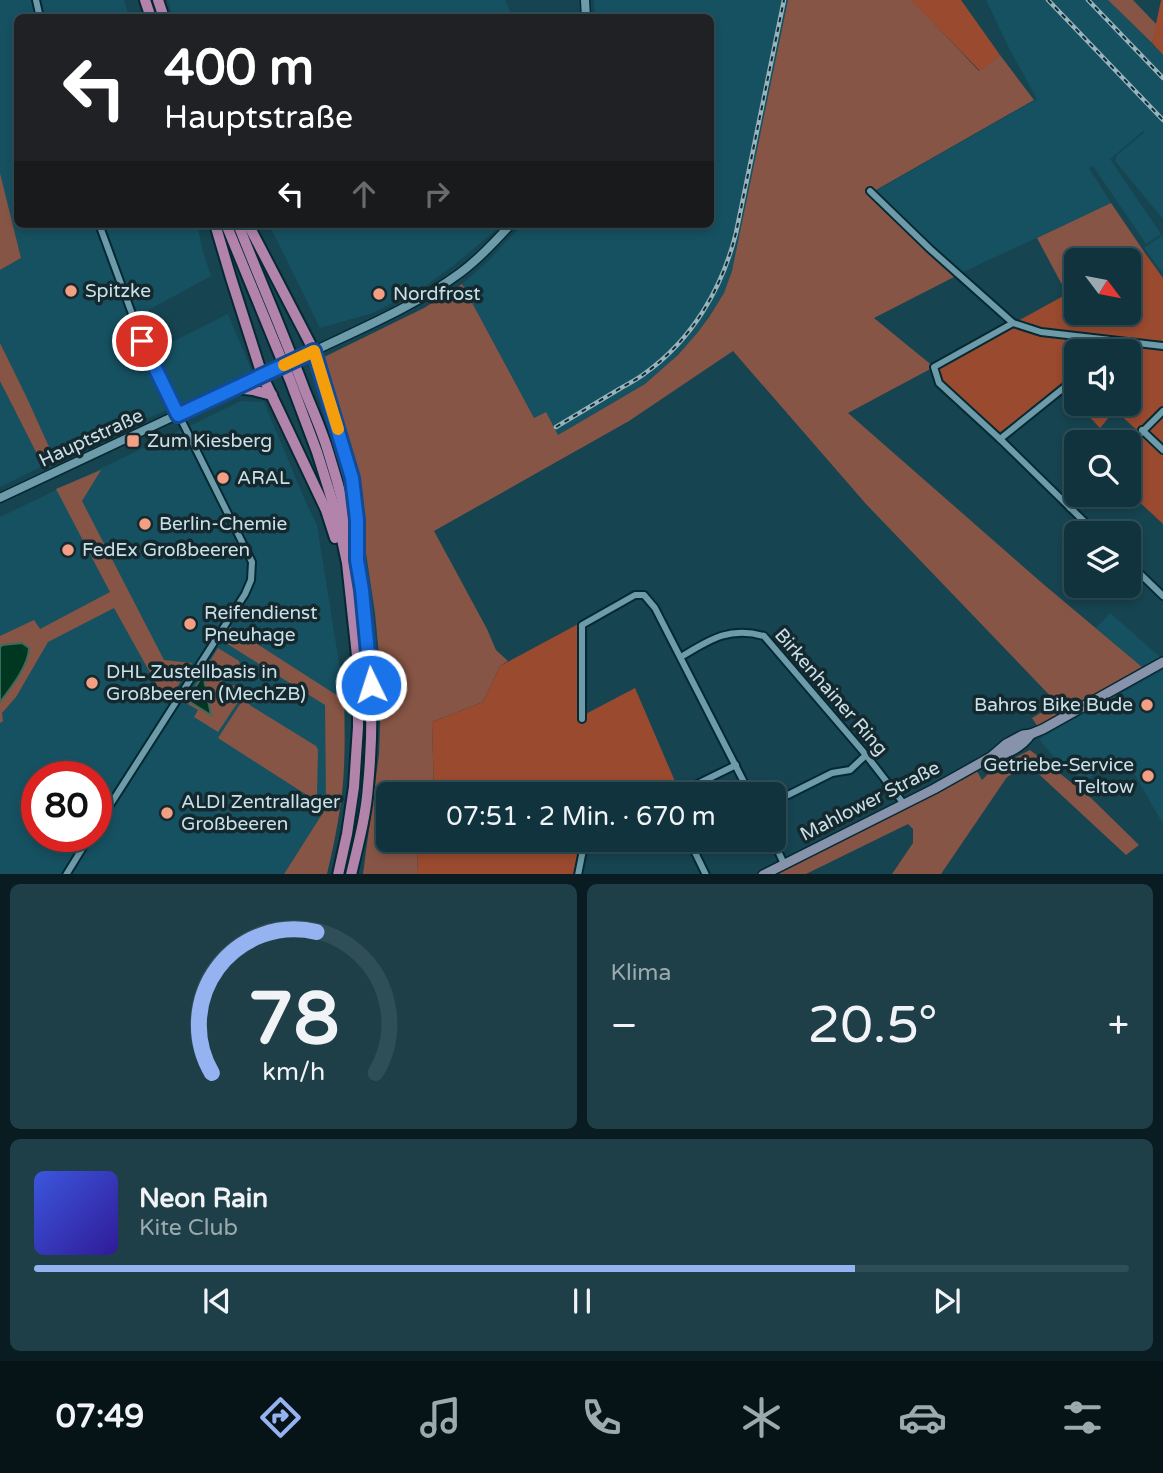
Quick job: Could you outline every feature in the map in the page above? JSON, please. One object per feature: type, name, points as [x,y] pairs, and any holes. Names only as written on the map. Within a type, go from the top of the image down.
[{"type":"highway","points":[[216,228],[272,396],[326,510],[351,590]]},
{"type":"highway","points":[[228,228],[317,452],[337,516],[347,563],[358,665],[358,727],[352,799],[338,874]]},
{"type":"highway","points":[[240,228],[327,449],[357,560],[370,666],[371,703],[368,787],[351,874]]},
{"type":"highway","points":[[250,228],[311,352],[352,478],[357,520],[357,560]]},
{"type":"highway","points":[[236,388],[256,390],[272,396]]},
{"type":"highway","points":[[359,844],[359,874]]},
{"type":"main road","name":"Mahlower Straße","points":[[764,874],[904,804],[991,757],[1006,744],[1031,734],[1163,662]]},
{"type":"street","points":[[870,191],[1013,323],[1041,332],[1098,339]]},
{"type":"street","points":[[100,228],[134,323],[252,562],[251,580],[245,594],[112,802]]},
{"type":"street","name":"Hauptstraße","points":[[0,498],[405,307],[462,272],[507,228]]},
{"type":"street","points":[[1013,323],[934,367],[939,383],[1084,521]]},
{"type":"street","points":[[1141,344],[1163,346]]},
{"type":"street","points":[[1000,439],[1064,388]]},
{"type":"street","points":[[1163,411],[1142,430],[1163,450]]},
{"type":"street","points":[[1141,575],[1163,596]]},
{"type":"street","points":[[582,719],[582,625],[635,595],[644,595],[655,608],[744,782]]},
{"type":"street","name":"Birkenhainer Ring","points":[[681,657],[716,636],[731,633],[764,636],[866,755],[904,804]]},
{"type":"street","points":[[786,797],[832,773],[850,770],[866,755]]},
{"type":"street","points":[[701,782],[736,765]]},
{"type":"street","points":[[66,874],[80,852]]},
{"type":"street","points":[[578,874],[583,852]]},
{"type":"street","points":[[695,852],[706,874]]},
{"type":"street","points":[[778,852],[784,864]]},
{"type":"shaded area","points":[[0,0],[124,0],[128,14],[14,14],[14,228],[198,228],[211,276],[130,320],[169,409],[55,460],[0,343],[0,270],[21,258],[0,173]]},
{"type":"shaded area","points":[[168,0],[505,0],[512,14],[172,14]]},
{"type":"shaded area","points":[[594,0],[788,0],[736,255],[724,293],[698,332],[664,369],[645,384],[558,435],[534,418],[462,284],[519,228],[714,228],[714,14],[595,14]]},
{"type":"shaded area","points":[[788,0],[912,0],[979,71],[1000,55],[1034,100],[869,194],[926,251],[956,276],[874,318],[934,367],[848,413],[1142,667],[1038,727],[1032,718],[1057,703],[866,504],[733,351],[629,421],[434,531],[496,650],[508,661],[500,666],[483,702],[432,722],[434,782],[376,782],[376,852],[417,852],[418,874],[363,874],[379,754],[380,667],[358,477],[322,358],[424,308],[462,284],[534,418],[546,412],[558,435],[645,384],[678,355],[709,317],[724,293],[732,271]]},
{"type":"shaded area","points":[[911,0],[961,0],[1000,55],[980,71]]},
{"type":"shaded area","points":[[986,0],[1108,0],[1163,55],[1163,219],[1115,161],[1117,155],[1145,132],[1110,159],[1161,234],[1146,244],[1093,166],[1089,168],[1111,203],[959,274],[874,192],[1037,99]]},
{"type":"shaded area","points":[[1108,0],[1133,0],[1157,25],[1152,43]]},
{"type":"shaded area","points":[[1163,0],[1163,55],[1152,43]]},
{"type":"shaded area","points":[[0,173],[21,258],[0,270]]},
{"type":"shaded area","points":[[1111,203],[1145,253],[1141,255],[1141,248],[1064,248],[1064,288],[1037,238]]},
{"type":"shaded area","name":"Nordfrost","points":[[271,228],[498,228],[424,287],[373,313],[320,328]]},
{"type":"shaded area","points":[[1163,235],[1163,274],[1144,248]]},
{"type":"shaded area","points":[[1145,253],[1163,278],[1163,524],[1141,504],[1141,430],[1137,430],[1121,416],[1141,416],[1141,339],[1064,339],[1064,389],[1061,385],[1000,437],[942,382],[934,367],[1064,296],[1064,326],[1141,326],[1141,255]]},
{"type":"shaded area","points":[[228,314],[251,369],[249,373],[190,403],[181,404],[156,350]]},
{"type":"shaded area","points":[[0,343],[55,460],[43,466],[0,381]]},
{"type":"shaded area","points":[[0,381],[43,466],[0,487]]},
{"type":"shaded area","points":[[241,401],[264,402],[317,525],[344,694],[325,705],[326,808],[284,874],[0,874],[0,517]]},
{"type":"shaded area","points":[[1088,416],[1110,416],[1100,428]]},
{"type":"shaded area","points":[[101,470],[82,501],[164,660],[192,663],[167,703],[114,608],[48,642],[16,697],[2,713],[3,721],[0,723],[0,636],[34,620],[40,629],[110,592],[56,489]]},
{"type":"shaded area","points":[[1110,613],[1160,657],[1142,667],[1096,628]]},
{"type":"shaded area","points":[[580,623],[580,717],[635,688],[675,782],[434,782],[432,722],[483,702],[500,666]]},
{"type":"shaded area","points":[[229,626],[338,696],[344,694],[342,789],[327,874],[284,874],[326,808],[325,705],[221,640]]},
{"type":"shaded area","points":[[22,643],[29,648],[26,662],[0,702],[0,647]]},
{"type":"shaded area","points":[[218,648],[239,661],[241,668],[233,669],[233,676],[229,673],[221,678],[227,687],[241,684],[242,696],[218,732],[194,717],[198,710],[185,702]],"holes":[[[203,676],[210,714],[187,700]]]},
{"type":"shaded area","points":[[1163,670],[1163,824],[1125,757],[1084,781],[1053,756],[1039,739]]},
{"type":"shaded area","points":[[203,675],[211,715],[187,700]]},
{"type":"shaded area","points":[[244,698],[251,706],[316,746],[317,795],[313,799],[218,738]]},
{"type":"shaded area","points":[[1030,750],[1091,798],[1139,845],[1126,855],[1029,765],[1007,777],[941,874],[892,874],[913,843],[913,829],[908,824],[806,874],[776,874],[977,771],[982,780],[994,768]]},
{"type":"shaded area","points":[[417,852],[584,852],[578,874],[418,874]]},
{"type":"railway","points":[[556,427],[637,379],[677,346],[703,312],[722,274],[736,233],[784,0]]},
{"type":"railway","points":[[1048,0],[1163,120]]},
{"type":"railway","points":[[1088,0],[1163,78]]},
{"type":"slow traffic","points":[[284,365],[314,351],[338,429]]},
{"type":"place","name":"Spitzke","points":[[71,291]]},
{"type":"place","name":"Nordfrost","points":[[379,294]]},
{"type":"place","name":"Zum Kiesberg","points":[[133,441]]},
{"type":"place","name":"ARAL","points":[[223,478]]},
{"type":"place","name":"Berlin-Chemie","points":[[145,524]]},
{"type":"place","name":"FedEx Großbeeren","points":[[68,550]]},
{"type":"place","name":"Reifendienst Pneuhage","points":[[190,624]]},
{"type":"place","name":"DHL Zustellbasis in Großbeeren (MechZB)","points":[[92,683]]},
{"type":"place","name":"Bahros Bike Bude","points":[[1147,705]]},
{"type":"place","name":"Getriebe-Service Teltow","points":[[1148,776]]},
{"type":"place","name":"ALDI Zentrallager Großbeeren","points":[[167,813]]},
{"type":"route","points":[[142,341],[178,415],[314,351],[352,478],[356,502],[357,560],[371,685]]}]
